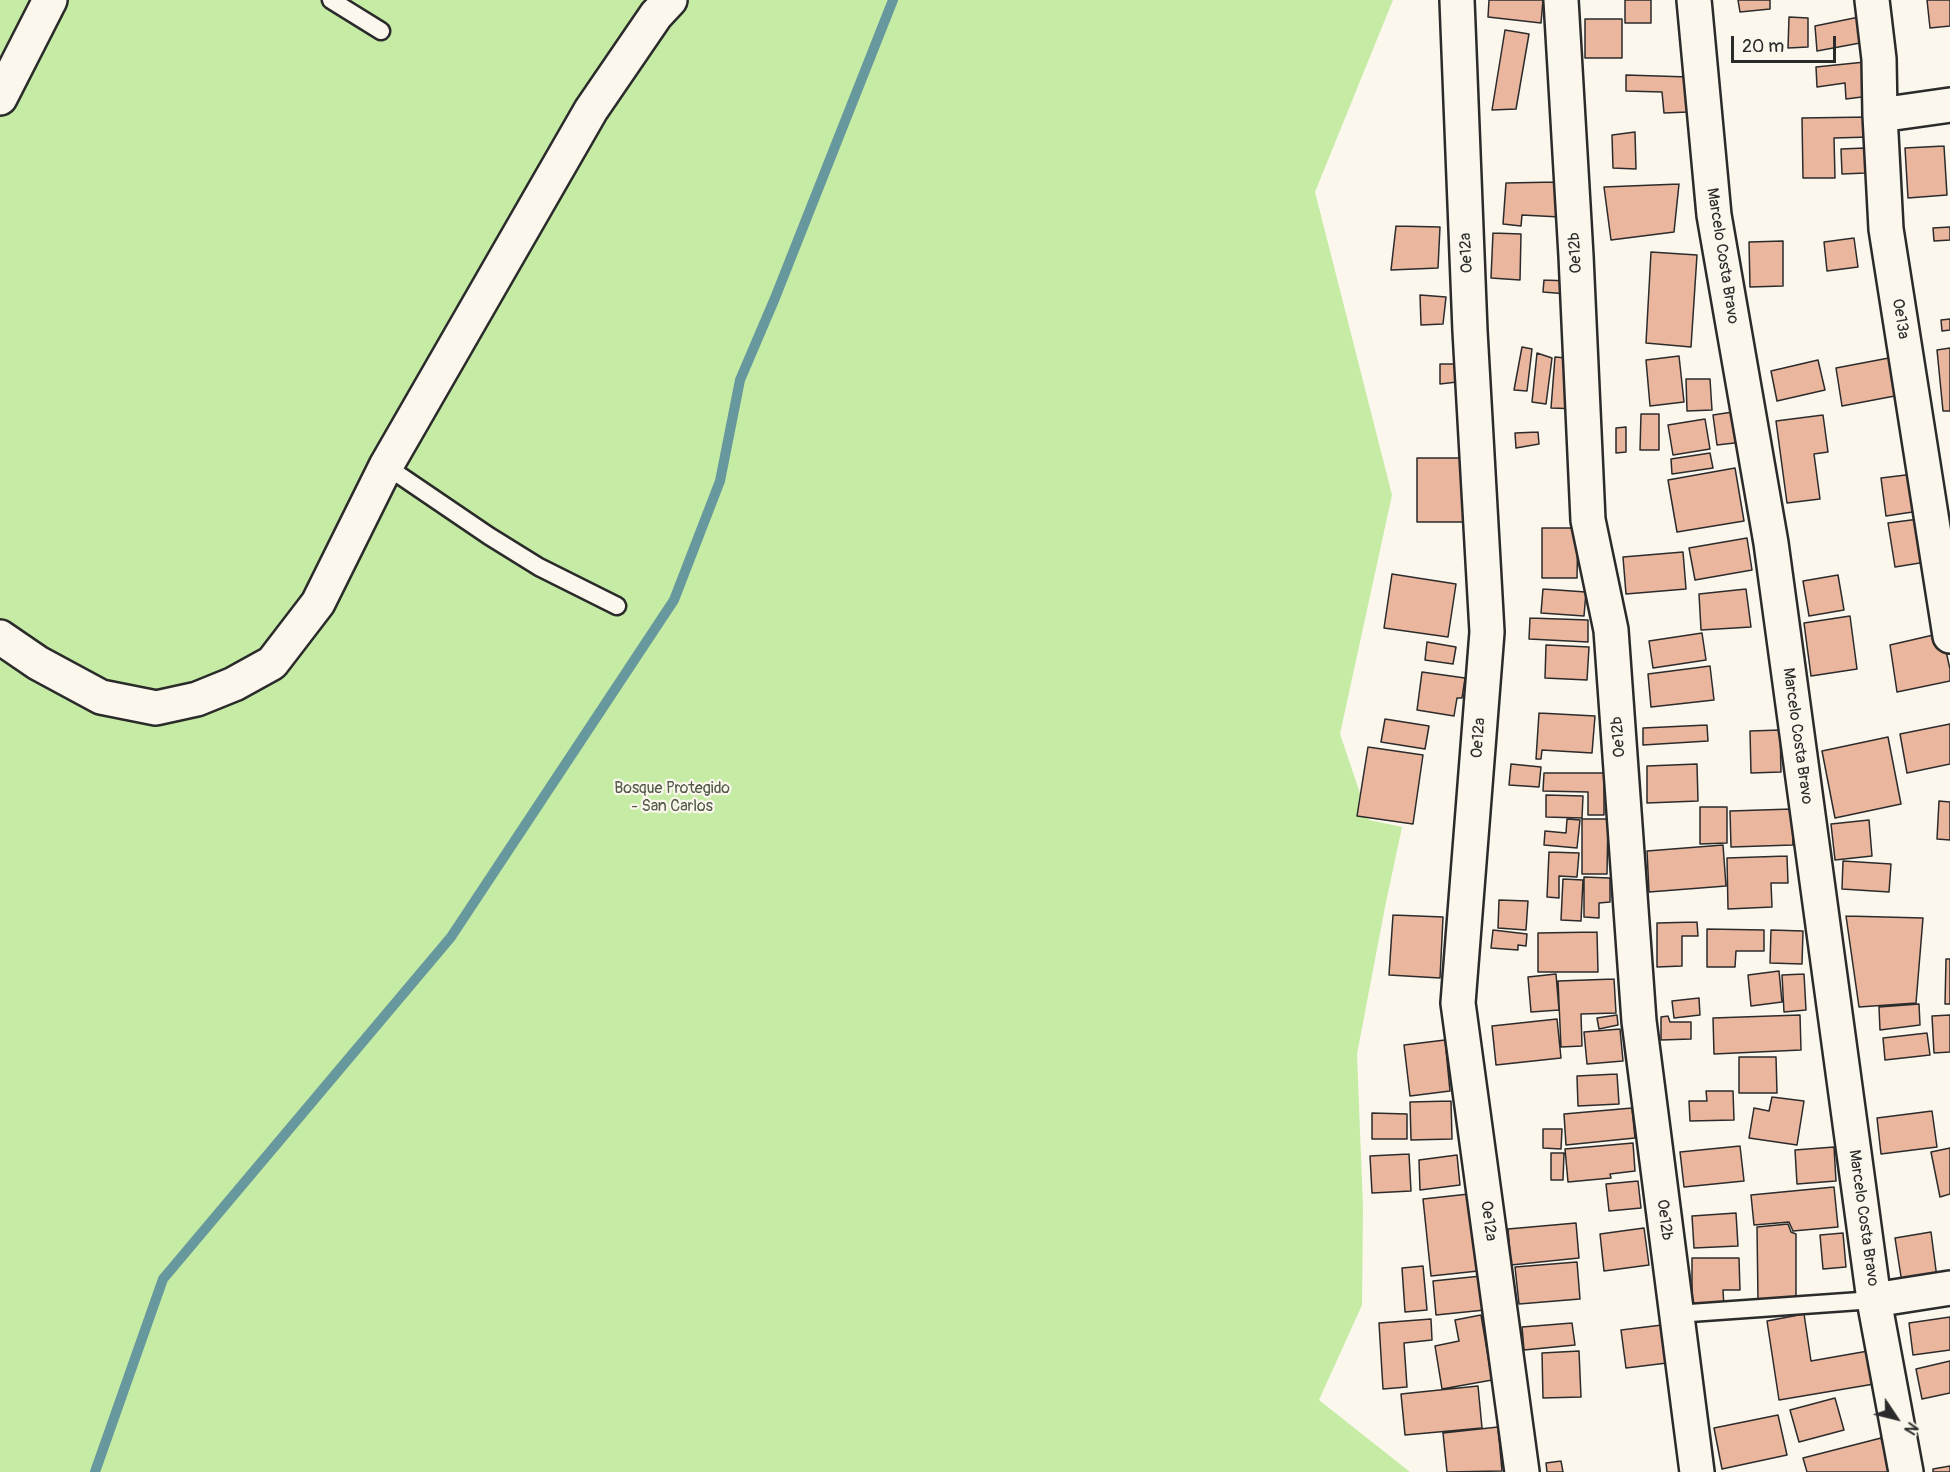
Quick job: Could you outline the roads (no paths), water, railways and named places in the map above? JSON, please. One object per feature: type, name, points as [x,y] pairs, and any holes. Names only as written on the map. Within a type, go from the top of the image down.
[{"type":"street","points":[[0,98],[51,0]]},
{"type":"street","points":[[0,637],[38,663],[101,697],[156,708],[197,699],[234,684],[272,663],[318,603],[386,466],[591,110],[656,15],[670,0]]},
{"type":"street","name":"Oe12a","points":[[1457,0],[1470,331],[1487,632],[1458,1002],[1522,1472]]},
{"type":"street","name":"Oe12b","points":[[1561,0],[1588,520],[1611,630],[1639,1021],[1697,1472]]},
{"type":"street","name":"Marcelo Costa Bravo","points":[[1694,0],[1714,215],[1771,543],[1874,1300],[1906,1472]]},
{"type":"street","name":"Oe13a","points":[[1872,0],[1879,58],[1886,229],[1950,636]]},
{"type":"street","points":[[1880,115],[1950,105]]},
{"type":"street","points":[[1874,1300],[1950,1288]]},
{"type":"lane","points":[[331,0],[381,31]]},
{"type":"lane","points":[[386,466],[539,567],[616,606]]},
{"type":"lane","points":[[1676,1314],[1874,1300]]},
{"type":"waterway","points":[[95,1472],[163,1279],[451,937],[674,600],[720,481],[740,380],[775,298],[893,0]]},
{"type":"park label","name":"Bosque Protegido - San Carlos","points":[[672,798]]}]
